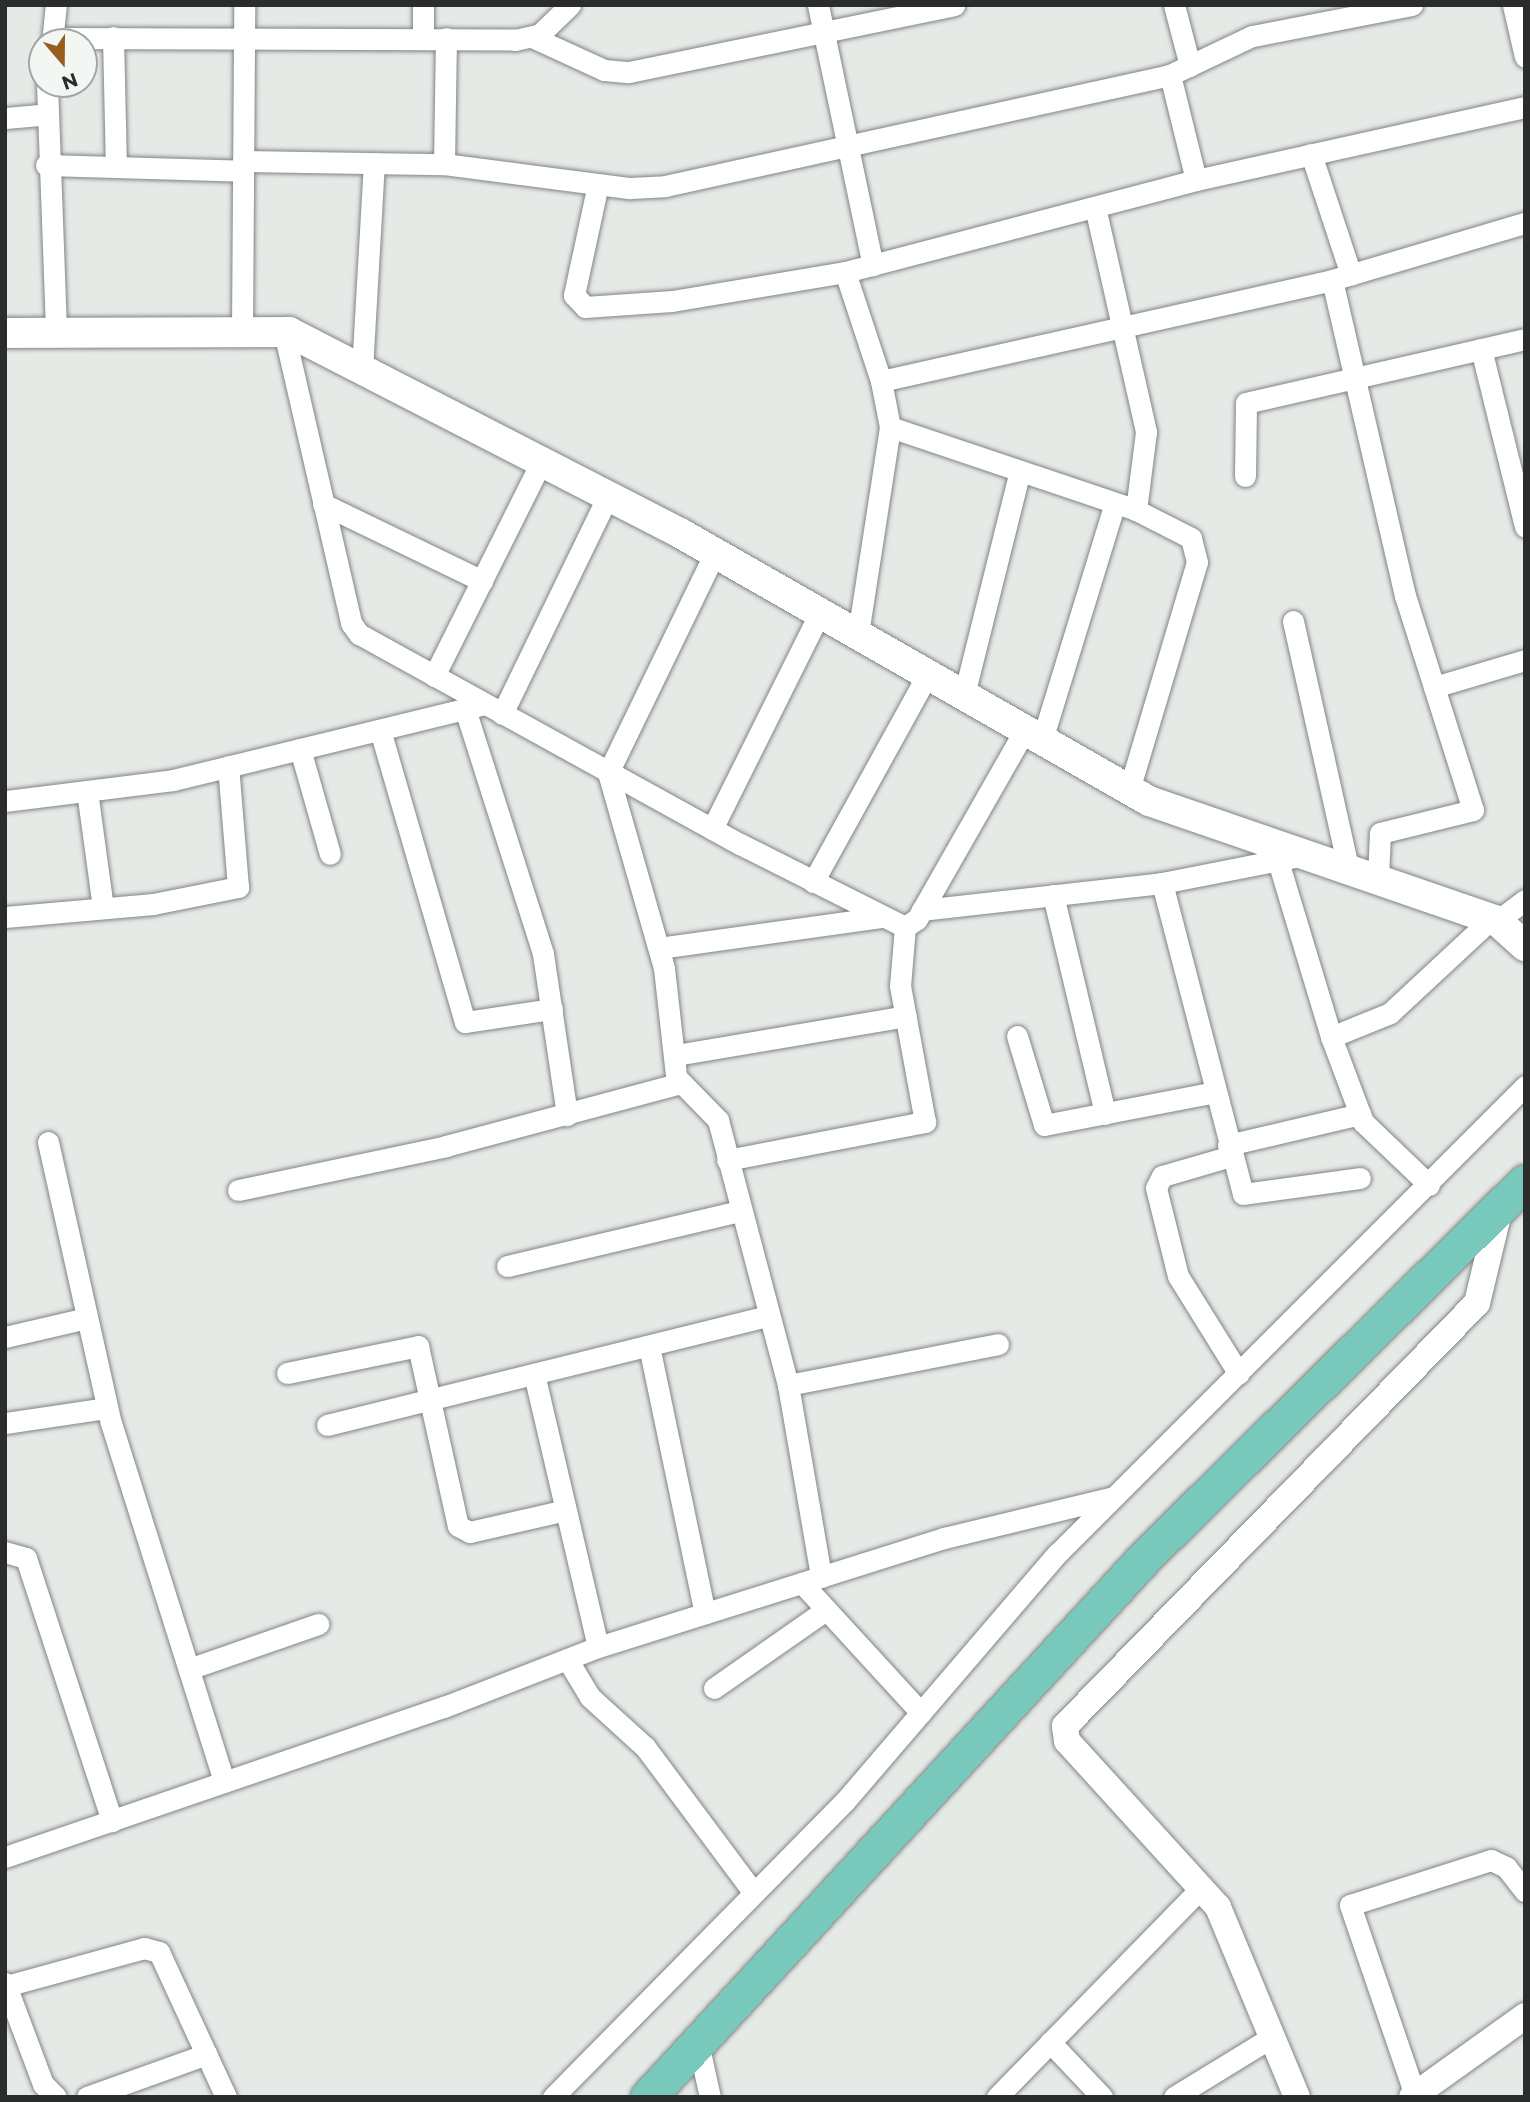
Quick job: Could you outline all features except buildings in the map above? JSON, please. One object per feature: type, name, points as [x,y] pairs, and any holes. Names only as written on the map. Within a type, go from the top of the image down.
[{"type":"highway","points":[[648,2097],[1146,1556],[1525,1182]]},
{"type":"main road","points":[[5,333],[284,332],[715,553],[1129,790],[1494,920],[1525,946]]},
{"type":"street","points":[[53,28],[56,5]]},
{"type":"street","points":[[242,332],[244,5]]},
{"type":"street","points":[[423,5],[423,38]]},
{"type":"street","points":[[532,37],[569,5]]},
{"type":"street","points":[[818,5],[873,265]]},
{"type":"street","points":[[98,38],[532,37],[616,72],[825,37],[954,5]]},
{"type":"street","points":[[1174,5],[1190,66]]},
{"type":"street","points":[[46,165],[116,167],[444,164],[598,184],[665,186],[1170,75],[1252,36],[1412,5]]},
{"type":"street","points":[[1513,5],[1525,57]]},
{"type":"street","points":[[113,37],[116,167]]},
{"type":"street","points":[[444,164],[446,38]]},
{"type":"street","points":[[1170,75],[1196,180]]},
{"type":"street","points":[[45,98],[43,115],[56,333]]},
{"type":"street","points":[[598,184],[575,295],[585,307],[672,301],[845,272],[1196,180],[1525,107]]},
{"type":"street","points":[[5,117],[43,115]]},
{"type":"street","points":[[1311,153],[1341,277],[1354,376],[1405,596],[1473,810],[1380,833],[1378,877]]},
{"type":"street","points":[[362,370],[374,163]]},
{"type":"street","points":[[1095,207],[1146,432],[1136,510]]},
{"type":"street","points":[[881,380],[1341,277],[1525,223]]},
{"type":"street","points":[[845,272],[881,380],[890,427],[858,634]]},
{"type":"street","points":[[284,332],[355,629],[483,709],[712,830],[905,927]]},
{"type":"street","points":[[1245,476],[1246,403],[1354,376],[1525,340]]},
{"type":"street","points":[[1481,349],[1525,527]]},
{"type":"street","points":[[890,427],[1136,510],[1191,538],[1197,562],[1129,790]]},
{"type":"street","points":[[433,676],[541,462]]},
{"type":"street","points":[[964,695],[1020,471]]},
{"type":"street","points":[[567,1115],[540,943],[483,709],[608,496]]},
{"type":"street","points":[[323,503],[482,581]]},
{"type":"street","points":[[727,1160],[925,1122],[900,986],[905,927],[922,910],[1033,735],[1115,503]]},
{"type":"street","points":[[715,553],[608,773],[659,948],[679,1080],[713,1110],[767,1316],[788,1385],[811,1580],[826,1609],[921,1713]]},
{"type":"street","points":[[712,830],[820,612]]},
{"type":"street","points":[[1293,621],[1349,867]]},
{"type":"street","points":[[1434,687],[1525,660]]},
{"type":"street","points":[[813,882],[928,674]]},
{"type":"street","points":[[5,801],[86,791],[228,766],[483,709]]},
{"type":"street","points":[[380,730],[466,1022],[552,1009]]},
{"type":"street","points":[[300,749],[330,854]]},
{"type":"street","points":[[7,916],[103,908],[238,887],[228,766]]},
{"type":"street","points":[[86,791],[103,908]]},
{"type":"street","points":[[922,910],[1162,883],[1310,854]]},
{"type":"street","points":[[1278,861],[1331,1037],[1360,1114],[1370,1133],[1429,1185]]},
{"type":"street","points":[[1162,883],[1229,1151],[1247,1196],[1360,1178]]},
{"type":"street","points":[[1053,895],[1105,1114]]},
{"type":"street","points":[[1331,1037],[1390,1013],[1494,920],[1525,900]]},
{"type":"street","points":[[659,948],[881,917]]},
{"type":"street","points":[[676,1055],[906,1016]]},
{"type":"street","points":[[1017,1036],[1044,1125],[1214,1092]]},
{"type":"street","points":[[238,1190],[567,1115],[673,1088],[679,1080]]},
{"type":"street","points":[[553,2097],[754,1893],[921,1713],[1051,1561],[1525,1086]]},
{"type":"street","points":[[1239,1374],[1174,1268],[1156,1188],[1162,1176],[1229,1151],[1360,1114]]},
{"type":"street","points":[[48,1142],[107,1408],[224,1782]]},
{"type":"street","points":[[1297,2097],[1218,1907],[1067,1741],[1065,1726],[1477,1303],[1500,1207]]},
{"type":"street","points":[[507,1266],[739,1211]]},
{"type":"street","points":[[327,1425],[767,1316]]},
{"type":"street","points":[[5,1337],[87,1318]]},
{"type":"street","points":[[788,1385],[998,1343]]},
{"type":"street","points":[[287,1373],[411,1344],[424,1353],[455,1520],[463,1530],[566,1510]]},
{"type":"street","points":[[649,1346],[705,1613]]},
{"type":"street","points":[[534,1374],[598,1647]]},
{"type":"street","points":[[5,1423],[107,1408]]},
{"type":"street","points":[[5,1857],[224,1782],[598,1647],[944,1538],[1115,1497]]},
{"type":"street","points":[[5,1552],[26,1558],[112,1821]]},
{"type":"street","points":[[714,1688],[826,1609]]},
{"type":"street","points":[[189,1669],[318,1623]]},
{"type":"street","points":[[567,1659],[590,1697],[645,1747],[754,1893]]},
{"type":"street","points":[[1525,1891],[1506,1867],[1491,1860],[1350,1905],[1413,2096],[1525,2016]]},
{"type":"street","points":[[997,2097],[1201,1888]]},
{"type":"street","points":[[56,2097],[43,2084],[6,1984],[152,1949],[164,1958],[226,2097]]},
{"type":"street","points":[[1174,2097],[1272,2038]]},
{"type":"street","points":[[1050,2042],[1102,2097]]},
{"type":"street","points":[[698,2043],[710,2097]]},
{"type":"street","points":[[87,2097],[207,2054]]}]
